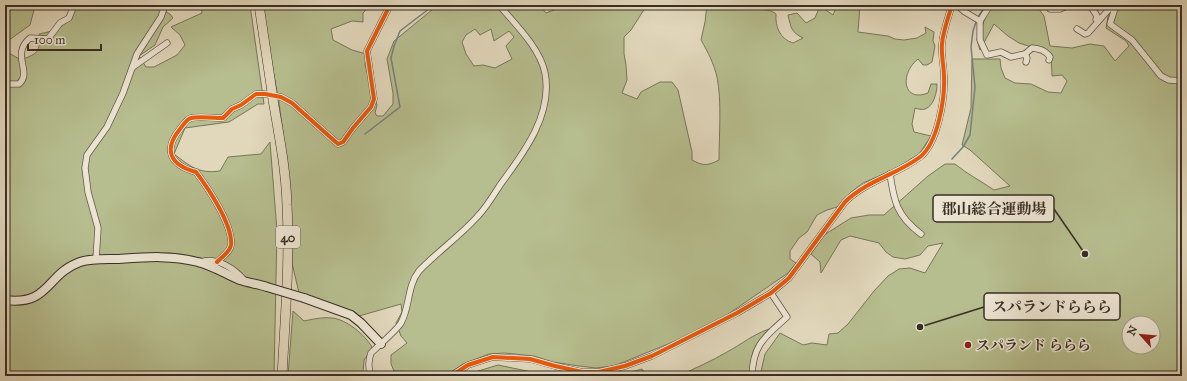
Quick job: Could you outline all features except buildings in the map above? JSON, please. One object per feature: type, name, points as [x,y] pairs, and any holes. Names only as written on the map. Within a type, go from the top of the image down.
[{"type":"main road","name":"40","points":[[259,5],[284,167],[288,206],[282,376]]},
{"type":"street","points":[[5,86],[19,84],[24,78],[21,50],[26,41],[30,38],[48,38],[60,23],[69,18],[74,5]]},
{"type":"street","points":[[96,259],[98,228],[88,192],[85,168],[87,155],[107,127],[137,54],[161,16],[165,5]]},
{"type":"street","points":[[218,262],[228,251],[231,245],[230,233],[222,214],[196,172],[185,169],[177,163],[171,155],[170,144],[173,138],[184,123],[191,118],[223,118],[232,109],[241,105],[256,94],[265,94],[281,97],[292,103],[338,144],[342,142],[371,107],[374,99],[367,51],[390,5]]},
{"type":"street","points":[[370,376],[369,359],[371,353],[401,323],[412,284],[418,273],[477,217],[528,146],[542,112],[546,85],[545,72],[541,60],[500,5]]},
{"type":"street","points":[[451,376],[468,365],[493,357],[530,359],[582,372],[599,372],[625,366],[652,356],[688,339],[771,293],[789,278],[845,202],[854,193],[921,156],[929,146],[937,129],[944,84],[942,45],[952,5]]},
{"type":"street","points":[[957,5],[980,21]]},
{"type":"street","points":[[990,5],[980,21],[980,40],[987,55],[1002,52],[1011,57],[1025,54],[1032,48],[1047,53],[1050,57],[1049,60]]},
{"type":"street","points":[[1050,9],[1060,9],[1069,5]]},
{"type":"street","points":[[1090,5],[1097,16],[1096,19]]},
{"type":"street","points":[[1077,29],[1085,34],[1088,33],[1110,8],[1115,7]]},
{"type":"street","points":[[1115,7],[1110,24],[1132,40],[1161,76],[1169,80],[1182,81]]},
{"type":"street","points":[[132,67],[167,43]]},
{"type":"street","points":[[1025,54],[1027,58],[1026,62]]},
{"type":"street","points":[[890,174],[894,197],[899,210],[909,225],[921,234]]},
{"type":"street","points":[[5,300],[17,302],[40,295],[63,270],[80,262],[96,259],[163,256],[200,262],[245,281],[304,298],[351,315],[361,322],[380,344]]},
{"type":"street","points":[[200,262],[206,260],[218,262],[235,270],[245,281]]},
{"type":"street","points":[[752,376],[752,362],[757,347],[787,317],[771,293]]},
{"type":"green space","points":[[5,5],[37,5],[30,25],[5,43]]},
{"type":"green space","points":[[72,5],[168,5],[166,12],[173,18],[163,27],[155,45],[139,56],[146,67],[154,67],[177,55],[185,45],[180,35],[171,27],[202,13],[201,5],[250,5],[264,104],[258,104],[229,122],[185,128],[174,154],[200,170],[212,172],[220,171],[228,157],[261,154],[270,142],[277,231],[274,376],[5,376],[5,49],[7,52],[21,60],[31,56],[37,52],[39,45],[39,34],[57,29],[65,23]]},
{"type":"green space","points":[[263,5],[371,5],[363,13],[363,22],[352,21],[331,29],[333,40],[352,50],[366,54],[365,65],[377,105],[375,113],[377,116],[383,116],[393,104],[393,93],[387,59],[394,41],[438,5],[539,5],[546,13],[566,5],[647,5],[631,30],[624,37],[627,80],[622,93],[637,99],[641,92],[660,82],[672,82],[678,90],[692,152],[692,160],[705,164],[719,160],[720,118],[719,86],[717,77],[714,67],[701,40],[707,5],[748,5],[754,8],[773,12],[776,14],[776,23],[779,32],[785,39],[793,43],[803,38],[796,34],[792,29],[788,15],[797,13],[806,23],[815,18],[820,6],[833,15],[837,5],[860,5],[858,32],[904,40],[917,38],[926,33],[925,27],[934,32],[933,41],[935,46],[932,62],[927,65],[923,65],[918,59],[908,72],[906,85],[913,94],[919,95],[928,93],[931,84],[937,84],[937,87],[936,95],[931,105],[924,109],[915,108],[912,124],[914,132],[931,136],[919,154],[893,170],[863,183],[851,192],[837,207],[817,215],[807,232],[799,238],[790,251],[790,259],[796,263],[788,273],[718,321],[690,335],[614,366],[596,368],[579,366],[553,362],[534,356],[505,353],[489,354],[463,364],[445,376],[423,376],[418,372],[394,371],[391,364],[391,355],[407,343],[401,336],[396,323],[402,312],[401,304],[359,316],[299,293],[292,263],[291,220],[285,149],[279,102]],"holes":[[[475,29],[480,35],[491,29],[494,41],[509,31],[514,37],[506,46],[512,59],[495,68],[483,65],[474,66],[466,54],[462,42],[466,35]]]},
{"type":"green space","points":[[990,5],[1036,5],[1044,16],[1050,46],[1072,48],[1090,44],[1104,46],[1115,61],[1129,46],[1126,41],[1106,28],[1110,5],[1182,5],[1182,376],[760,376],[765,354],[780,333],[803,345],[812,343],[827,345],[829,334],[838,333],[848,324],[888,276],[899,269],[910,268],[925,273],[943,243],[928,246],[920,255],[905,259],[893,257],[886,252],[879,243],[850,236],[841,240],[821,273],[820,262],[811,254],[824,235],[851,218],[869,215],[884,215],[928,176],[945,164],[955,164],[994,190],[1010,186],[970,150],[962,145],[971,108],[972,59],[1000,59],[1001,68],[1005,78],[1015,83],[1031,84],[1048,92],[1061,93],[1067,81],[1062,75],[1052,76],[1051,53],[1019,43],[994,24],[980,50],[977,40]]},
{"type":"green space","points":[[293,311],[304,321],[332,318],[343,321],[355,328],[372,347],[364,360],[363,373],[355,376],[288,376]]},
{"type":"green space","points":[[769,329],[754,350],[751,361],[750,376],[679,376],[732,349],[763,331]]},
{"type":"green space","points":[[498,365],[551,376],[467,376]]},
{"type":"green space","points":[[642,369],[647,376],[617,376]]},
{"type":"waterway","points":[[365,134],[400,107],[391,58],[394,46],[400,31],[434,5]]},
{"type":"waterway","points":[[978,17],[986,5]]},
{"type":"waterway","points":[[952,159],[963,147],[970,135],[975,87],[971,47],[976,22]]},
{"type":"cycle path","points":[[217,262],[227,252],[231,245],[231,237],[228,227],[219,207],[196,172],[180,165],[172,156],[171,150],[175,137],[184,124],[194,117],[223,118],[232,109],[241,105],[256,94],[265,94],[281,97],[292,103],[338,144],[343,142],[371,107],[374,99],[367,51],[390,5]]},
{"type":"cycle path","points":[[451,376],[468,365],[493,357],[530,359],[582,372],[599,372],[625,366],[652,356],[737,313],[771,293],[789,278],[845,202],[872,183],[911,163],[920,157],[926,150],[936,131],[942,108],[944,86],[942,44],[952,5]]},
{"type":"place","name":"郡山総合運動場","points":[[1085,254]]},
{"type":"place","name":"スパランドららら","points":[[920,327]]},
{"type":"place","name":"スパランド ららら","points":[[968,345]]}]
